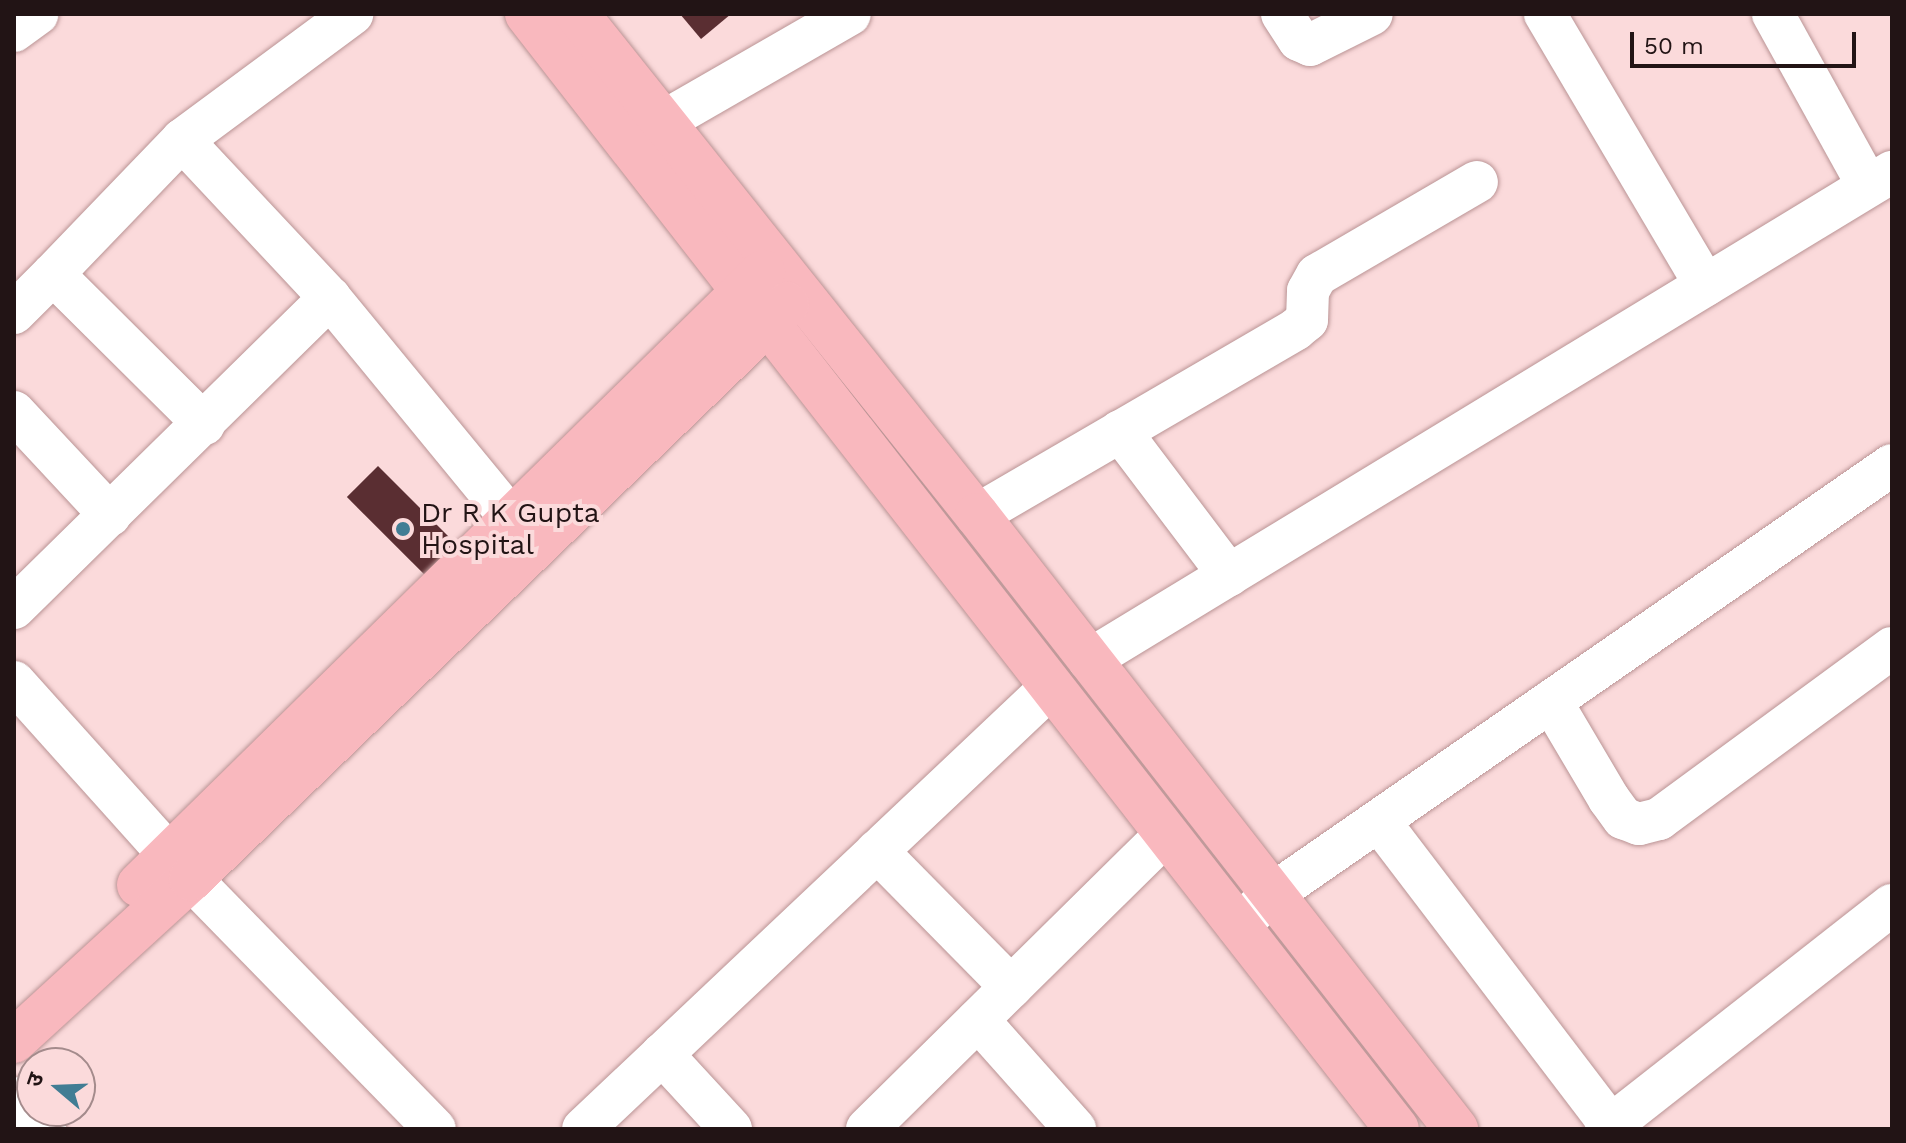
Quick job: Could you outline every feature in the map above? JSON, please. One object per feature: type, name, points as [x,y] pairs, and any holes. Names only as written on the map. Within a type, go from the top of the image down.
[{"type":"main road","points":[[527,14],[644,133],[769,293],[1051,687],[1397,1129]]},
{"type":"main road","points":[[577,14],[644,133]]},
{"type":"main road","points":[[769,293],[977,515],[1456,1129]]},
{"type":"main road","points":[[14,1041],[181,868],[509,516],[769,293]]},
{"type":"main road","points":[[14,1001],[181,868],[769,293]]},
{"type":"street","points":[[14,31],[37,14]]},
{"type":"street","points":[[14,313],[182,140],[352,14]]},
{"type":"street","points":[[644,133],[850,14]]},
{"type":"street","points":[[1282,14],[1299,40],[1310,45],[1372,14]]},
{"type":"street","points":[[1545,14],[1705,285]]},
{"type":"street","points":[[1089,660],[1880,179],[1773,14]]},
{"type":"street","points":[[182,140],[330,298],[509,516]]},
{"type":"street","points":[[977,515],[1296,329],[1307,320],[1308,291],[1317,275],[1477,182]]},
{"type":"street","points":[[53,274],[204,424]]},
{"type":"street","points":[[14,608],[330,298]]},
{"type":"street","points":[[14,412],[110,515]]},
{"type":"street","points":[[1120,431],[1229,575]]},
{"type":"street","points":[[1238,926],[1271,895],[1891,466]]},
{"type":"street","points":[[1551,701],[1609,799],[1623,818],[1639,824],[1659,819],[1892,648]]},
{"type":"street","points":[[14,682],[181,868],[435,1129]]},
{"type":"street","points":[[583,1129],[1051,687]]},
{"type":"street","points":[[1379,821],[1610,1128],[1892,905]]},
{"type":"street","points":[[867,1129],[1166,834]]},
{"type":"street","points":[[877,851],[1011,987]]},
{"type":"street","points":[[978,1020],[1075,1129]]},
{"type":"street","points":[[662,1054],[731,1129]]},
{"type":"street","points":[[14,1098],[45,1129]]},
{"type":"building","points":[[680,14],[731,14],[701,39]]},
{"type":"building","points":[[378,466],[461,549],[430,580],[347,497]]},
{"type":"place","name":"Dr R K Gupta Hospital","points":[[403,529]]}]
